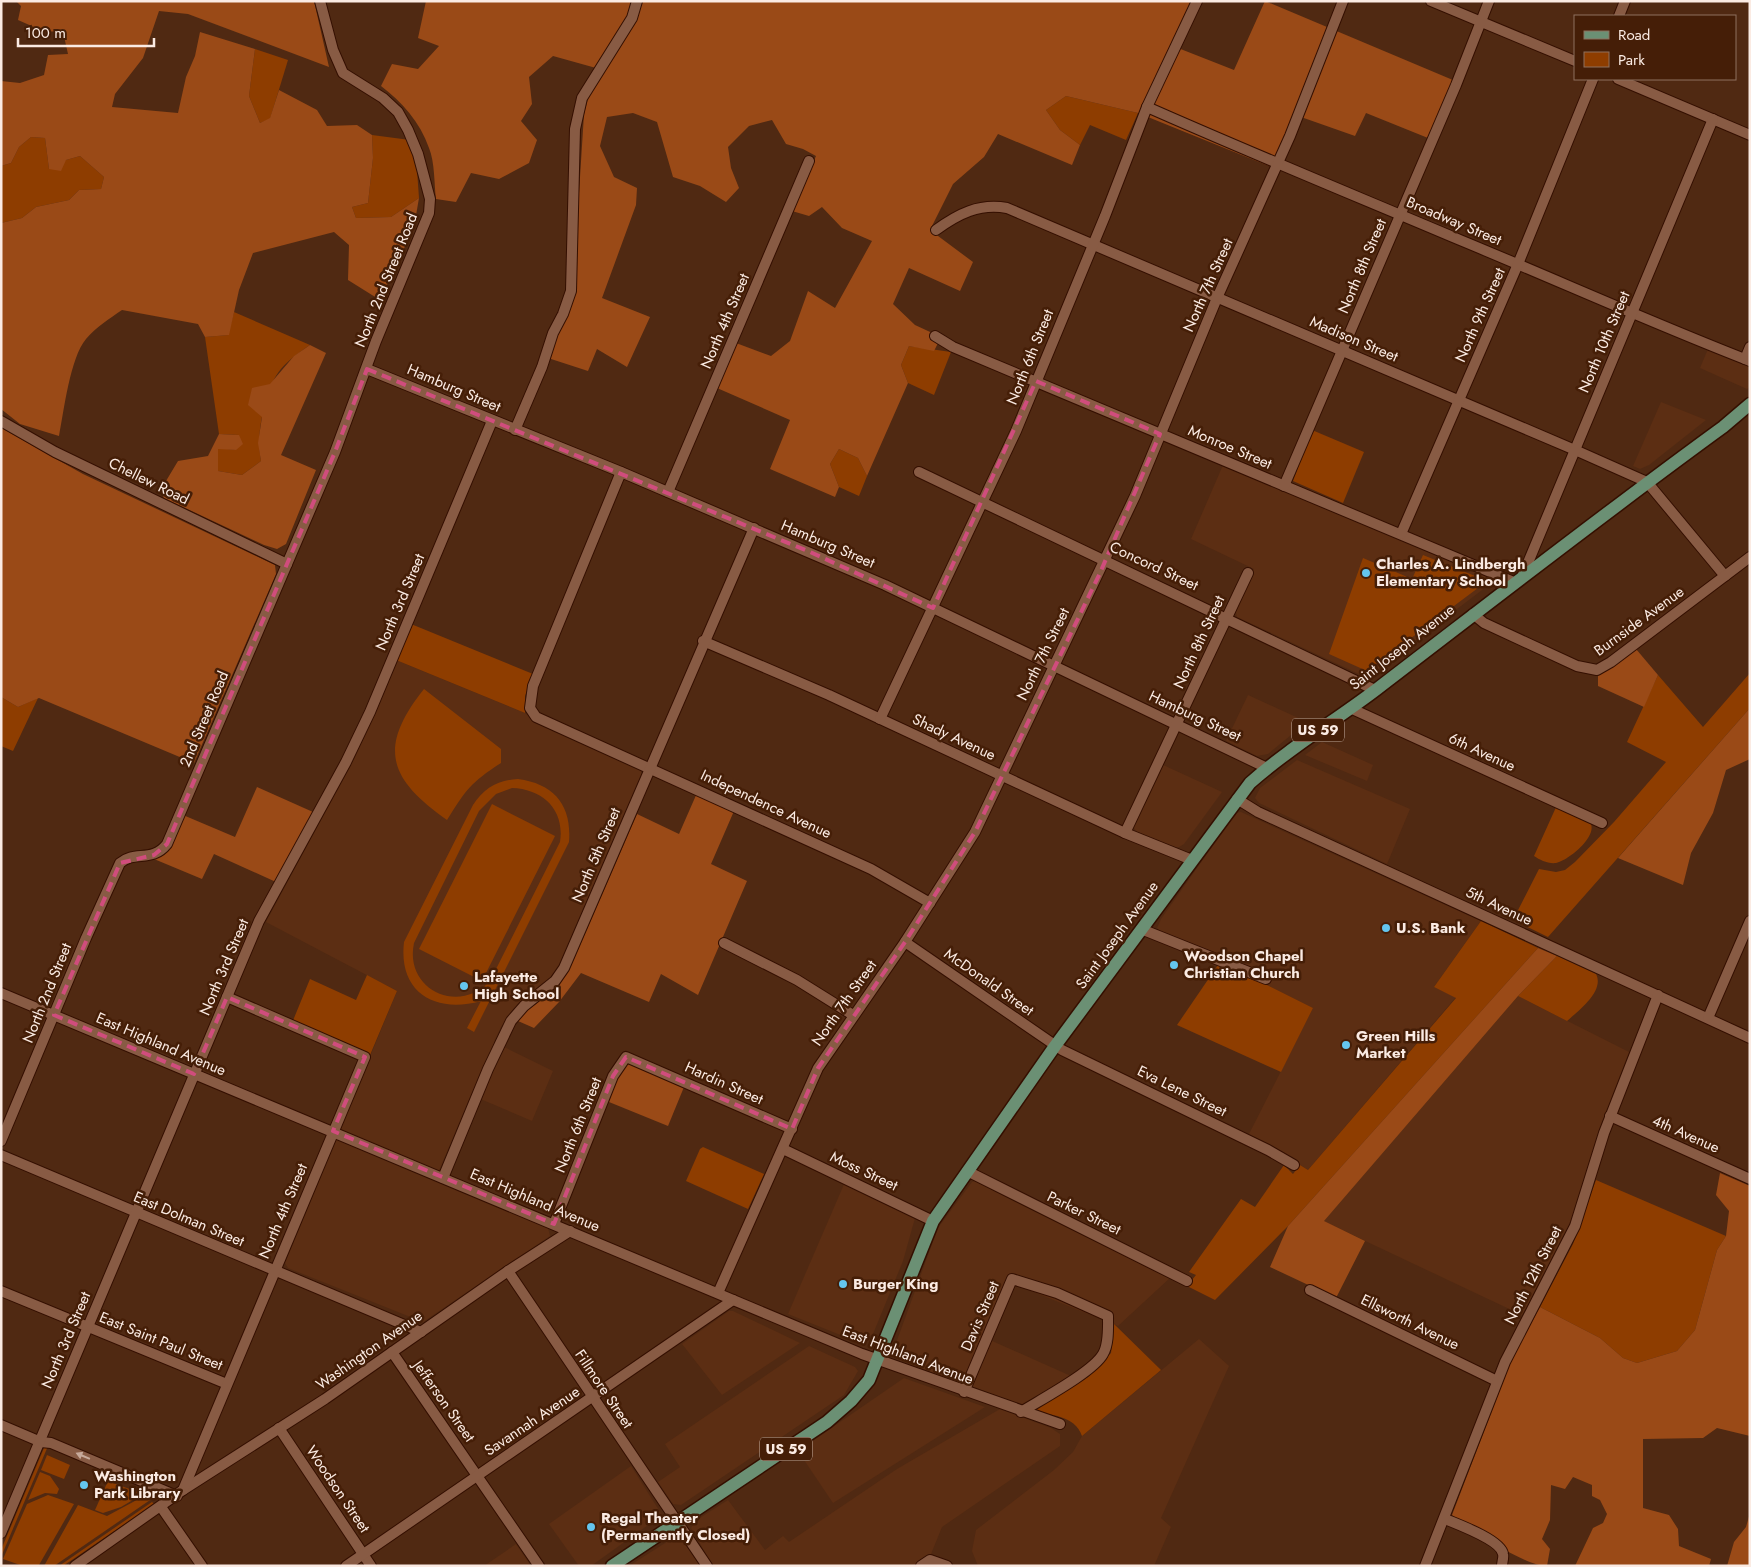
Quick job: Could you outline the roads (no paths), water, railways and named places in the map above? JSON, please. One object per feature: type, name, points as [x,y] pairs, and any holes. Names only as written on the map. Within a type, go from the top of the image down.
[{"type":"main road","name":"Saint Joseph Avenue","points":[[612,1566],[827,1422],[862,1390],[869,1380],[933,1221],[1055,1046],[1236,799],[1268,768],[1375,690],[1647,482],[1723,427],[1750,404]]},
{"type":"street","name":"North 2nd Street Road","points":[[287,564],[335,452],[376,341],[426,225],[430,199],[418,154],[398,112],[383,98],[343,73],[333,50],[320,1]]},
{"type":"street","points":[[515,430],[542,367],[553,333],[563,314],[571,291],[575,128],[582,98],[632,18],[637,1]]},
{"type":"street","name":"North 6th Street","points":[[880,719],[1016,431],[1093,245],[1147,107],[1197,1]]},
{"type":"street","name":"North 7th Street","points":[[718,1293],[818,1068],[853,1015],[906,942],[975,832],[1106,560],[1217,298],[1277,165],[1343,1]]},
{"type":"street","points":[[1431,1],[1574,61]]},
{"type":"street","name":"North 8th Street","points":[[1284,486],[1489,1]]},
{"type":"street","points":[[1619,15],[1626,1]]},
{"type":"street","name":"North 9th Street","points":[[1401,534],[1518,264],[1593,80]]},
{"type":"street","points":[[1620,80],[1750,135]]},
{"type":"street","name":"Broadway Street","points":[[1147,107],[1277,165],[1518,264],[1632,314],[1747,360]]},
{"type":"street","name":"North 10th Street","points":[[1518,580],[1575,450],[1713,119]]},
{"type":"street","name":"North 4th Street","points":[[668,492],[809,161]]},
{"type":"street","name":"Madison Street","points":[[936,230],[973,209],[991,205],[1007,208],[1459,399],[1647,482],[1725,576]]},
{"type":"street","name":"Monroe Street","points":[[935,336],[953,347],[1284,486],[1518,580]]},
{"type":"street","points":[[1747,360],[1750,347]]},
{"type":"street","name":"Hamburg Street","points":[[367,368],[492,421],[621,472],[885,585],[1268,768]]},
{"type":"street","name":"Chellew Road","points":[[1,421],[55,452],[287,564]]},
{"type":"street","name":"North 3rd Street","points":[[1,1533],[260,921],[346,762],[370,712],[492,421]]},
{"type":"street","name":"Independence Avenue","points":[[621,472],[530,698],[530,708],[536,717],[650,767],[871,869],[930,903]]},
{"type":"street","name":"Concord Street","points":[[920,472],[1375,690]]},
{"type":"street","name":"North 5th Street","points":[[444,1178],[488,1069],[511,1021],[524,1006],[555,981],[564,968],[703,642],[754,528]]},
{"type":"street","name":"Burnside Avenue","points":[[1473,614],[1484,623],[1577,666],[1590,670],[1601,669],[1750,557]]},
{"type":"street","name":"2nd Street Road","points":[[125,859],[154,855],[160,852],[167,844],[287,564]]},
{"type":"street","name":"North 8th Street","points":[[1125,833],[1248,573]]},
{"type":"street","name":"Shady Avenue","points":[[703,642],[880,719],[1125,833],[1192,860]]},
{"type":"street","name":"6th Avenue","points":[[1350,708],[1602,823]]},
{"type":"street","name":"5th Avenue","points":[[1236,799],[1258,812],[1750,1038]]},
{"type":"street","name":"North 2nd Street","points":[[1,1141],[86,938],[120,863],[125,859]]},
{"type":"street","points":[[1708,1018],[1750,921]]},
{"type":"street","points":[[1141,929],[1266,979]]},
{"type":"street","name":"McDonald Street","points":[[906,942],[1055,1046]]},
{"type":"street","points":[[724,944],[797,980],[853,1015]]},
{"type":"street","name":"East Highland Avenue","points":[[1,993],[877,1360],[1021,1412],[1060,1424]]},
{"type":"street","name":"North 12th Street","points":[[1424,1566],[1445,1519],[1497,1381],[1575,1226],[1610,1116],[1658,995]]},
{"type":"street","name":"North 4th Street","points":[[180,1493],[365,1057],[227,997]]},
{"type":"street","name":"Eva Lene Street","points":[[1055,1046],[1268,1150],[1294,1165]]},
{"type":"street","name":"North 6th Street","points":[[554,1224],[613,1076],[626,1057],[644,1065]]},
{"type":"street","name":"Hardin Street","points":[[644,1065],[792,1130]]},
{"type":"street","name":"4th Avenue","points":[[1610,1116],[1750,1179]]},
{"type":"street","name":"Moss Street","points":[[783,1150],[933,1221]]},
{"type":"street","name":"East Dolman Street","points":[[1,1156],[421,1332]]},
{"type":"street","name":"Parker Street","points":[[967,1171],[1187,1281]]},
{"type":"street","name":"Washington Avenue","points":[[180,1493],[570,1231]]},
{"type":"street","name":"Fillmore Street","points":[[508,1271],[592,1399],[707,1566]]},
{"type":"street","name":"Davis Street","points":[[964,1392],[1012,1279],[1057,1293],[1108,1316],[1103,1354],[1080,1376],[1021,1412]]},
{"type":"street","name":"Ellsworth Avenue","points":[[1310,1290],[1497,1381]]},
{"type":"street","name":"East Saint Paul Street","points":[[1,1291],[227,1384]]},
{"type":"street","name":"Savannah Avenue","points":[[346,1566],[592,1399],[733,1300]]},
{"type":"street","name":"Jefferson Street","points":[[392,1352],[539,1566]]},
{"type":"street","points":[[1,1425],[41,1442],[50,1443],[180,1493]]},
{"type":"street","name":"Woodson Street","points":[[279,1428],[372,1566]]},
{"type":"street","points":[[75,1566],[180,1493]]},
{"type":"street","points":[[161,1507],[202,1566]]},
{"type":"street","points":[[1445,1519],[1473,1531],[1500,1547],[1503,1552],[1502,1566]]},
{"type":"street","points":[[926,1563],[947,1566]]},
{"type":"place","name":"Charles A. Lindbergh Elementary School","points":[[1366,573]]},
{"type":"place","name":"U.S. Bank","points":[[1386,928]]},
{"type":"place","name":"Woodson Chapel Christian Church","points":[[1174,965]]},
{"type":"place","name":"Lafayette High School","points":[[464,986]]},
{"type":"place","name":"Green Hills Market","points":[[1346,1045]]},
{"type":"place","name":"Burger King","points":[[843,1284]]},
{"type":"place","name":"Washington Park Library","points":[[84,1485]]},
{"type":"place","name":"Regal Theater (Permanently Closed)","points":[[591,1527]]}]
